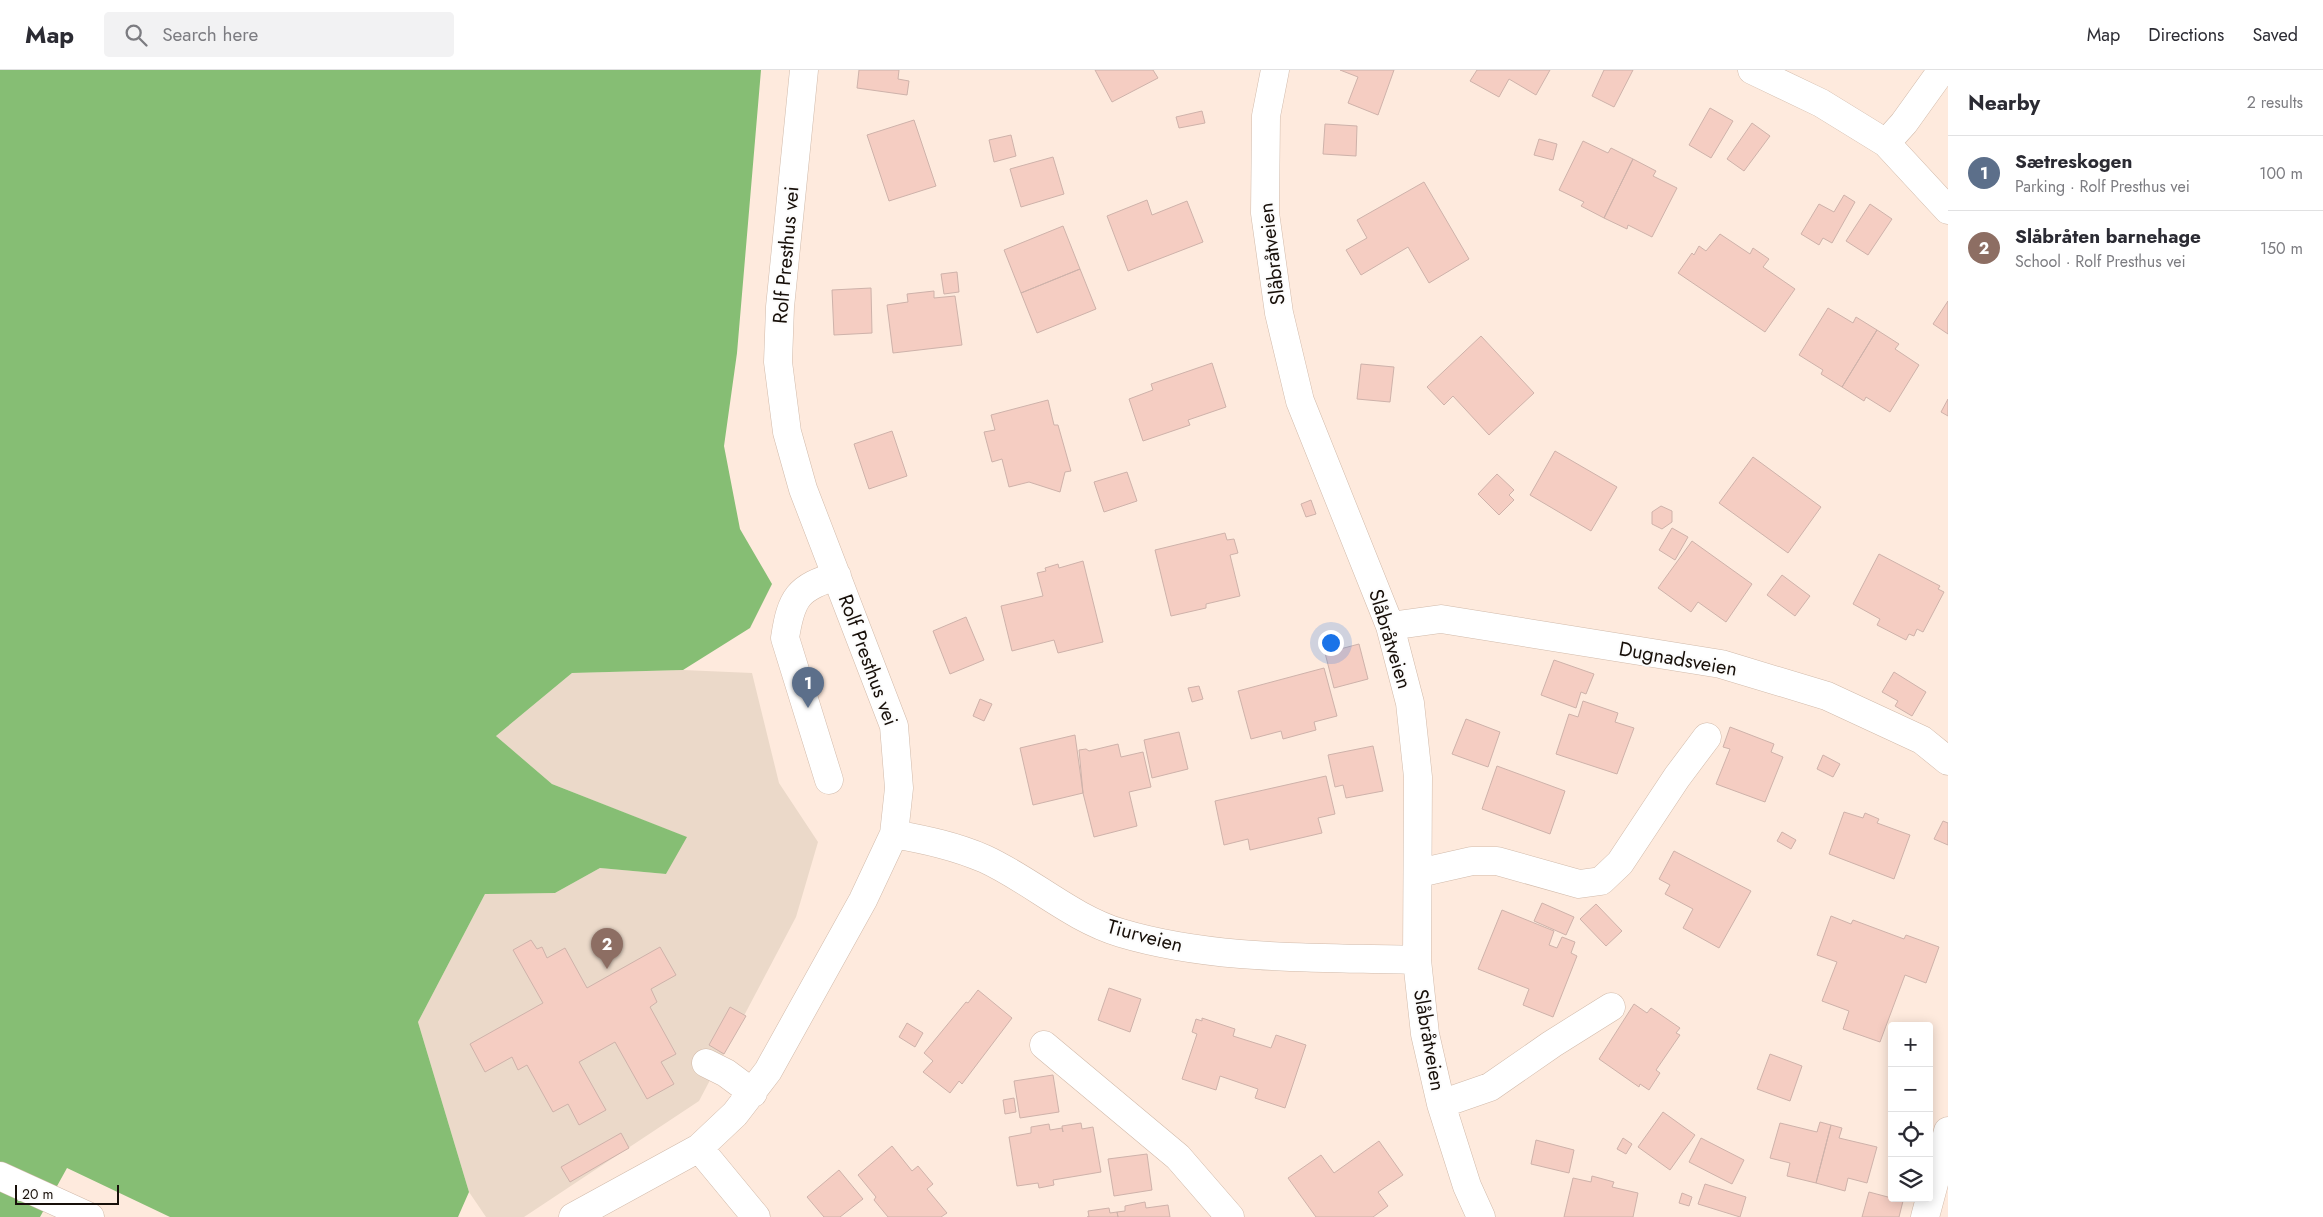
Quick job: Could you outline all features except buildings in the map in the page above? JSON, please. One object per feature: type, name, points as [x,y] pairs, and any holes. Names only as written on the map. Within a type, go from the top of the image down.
[{"type":"street","name":"Rolf Presthus vei","points":[[573,1217],[699,1148],[753,1093],[768,1071],[863,900],[894,834],[899,788],[894,726],[803,489],[787,432],[778,362],[780,307],[804,70]]},
{"type":"street","name":"Slåbråtveien","points":[[1275,70],[1266,116],[1265,213],[1279,313],[1300,401],[1390,626],[1410,703],[1418,777],[1419,873],[1417,960],[1425,1034],[1441,1104],[1467,1186],[1480,1217]]},
{"type":"street","points":[[1752,70],[1821,103],[1886,143],[1948,210]]},
{"type":"street","points":[[1886,143],[1904,123],[1942,70]]},
{"type":"street","points":[[829,780],[785,638],[788,618],[797,599],[813,583],[837,576]]},
{"type":"street","name":"Dugnadsveien","points":[[1390,626],[1441,619],[1721,664],[1827,696],[1922,740],[1948,761]]},
{"type":"street","points":[[1419,873],[1472,861],[1497,860],[1579,884],[1601,881],[1620,863],[1677,777],[1708,737]]},
{"type":"street","name":"Tiurveien","points":[[894,834],[943,843],[986,860],[1093,921],[1119,932],[1161,943],[1261,955],[1417,960]]},
{"type":"street","points":[[1441,1104],[1490,1087],[1552,1044],[1611,1007]]},
{"type":"street","points":[[1044,1046],[1178,1157],[1230,1217]]},
{"type":"street","points":[[706,1063],[726,1073],[753,1093]]},
{"type":"street","points":[[1925,1217],[1948,1133]]},
{"type":"street","points":[[699,1148],[756,1217]]},
{"type":"street","points":[[0,1176],[90,1217]]},
{"type":"shaded area","points":[[683,670],[752,673],[779,783],[818,842],[796,917],[699,1101],[524,1217],[486,1217],[469,1192],[418,1022],[485,894],[555,893],[600,868],[666,874],[686,837],[552,784],[496,736],[572,673]]},
{"type":"green space","points":[[0,70],[761,70],[737,353],[724,446],[740,529],[772,584],[750,628],[683,670],[572,673],[496,736],[552,784],[687,837],[666,874],[600,868],[555,893],[485,894],[418,1022],[469,1192],[458,1217],[170,1217],[67,1168],[40,1217],[0,1217]]},
{"type":"place","name":"Sætreskogen","points":[[808,708]]},
{"type":"place","name":"Slåbråten barnehage","points":[[607,969]]}]
